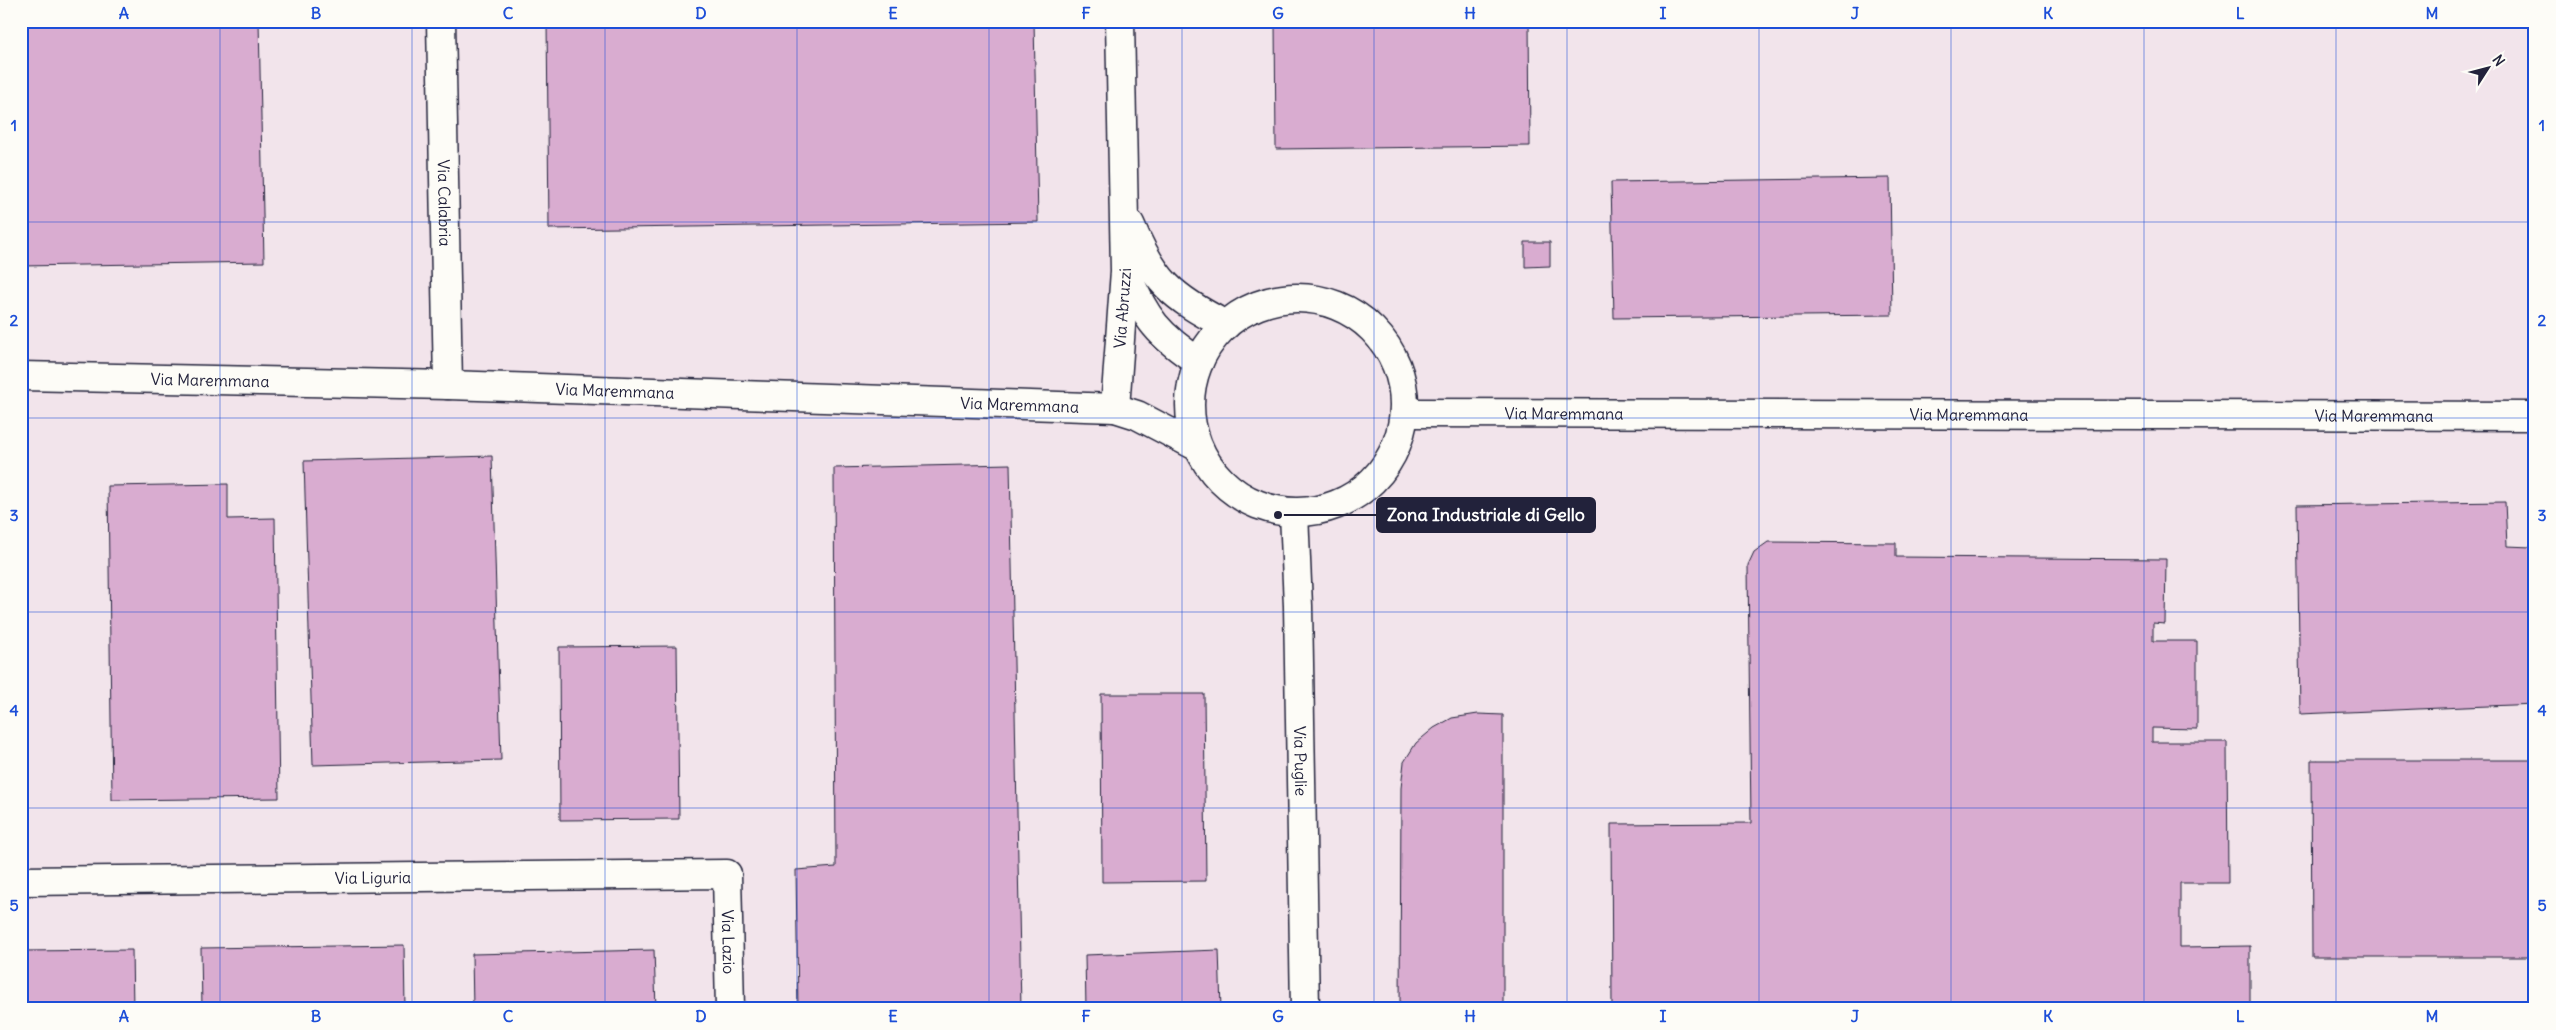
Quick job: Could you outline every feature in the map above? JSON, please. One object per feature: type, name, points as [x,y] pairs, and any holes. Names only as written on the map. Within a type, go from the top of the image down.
[{"type":"street","name":"Via Calabria","points":[[441,21],[448,385]]},
{"type":"street","name":"Via Abruzzi","points":[[1115,408],[1126,271],[1120,21]]},
{"type":"street","name":"Via Abruzzi","points":[[1123,208],[1143,256],[1160,281],[1179,299],[1226,325]]},
{"type":"street","points":[[1126,271],[1146,315],[1160,332],[1199,362]]},
{"type":"street","points":[[1285,299],[1314,300],[1339,307],[1367,325],[1389,351],[1401,383],[1404,413],[1394,450],[1375,479],[1347,500],[1334,506],[1314,511],[1294,512],[1282,512],[1253,503],[1226,486],[1206,462],[1198,446],[1191,421],[1190,402],[1193,379],[1199,362],[1214,338],[1226,325],[1241,313],[1259,305],[1285,299]]},
{"type":"street","name":"Via Maremmana","points":[[21,376],[448,385],[1115,408],[1137,415],[1198,446]]},
{"type":"street","name":"Via Maremmana","points":[[1404,413],[2535,416]]},
{"type":"street","name":"Via Puglie","points":[[1294,512],[1298,606],[1305,1009]]},
{"type":"street","name":"Via Liguria","points":[[21,882],[727,874]]},
{"type":"street","name":"Via Lazio","points":[[727,874],[730,1009]]},
{"type":"shaded area","points":[[21,21],[2535,21],[2535,1009],[21,1009]]},
{"type":"building","points":[[21,21],[259,21],[264,262],[21,266]]},
{"type":"building","points":[[547,21],[1034,21],[1038,222],[549,229]]},
{"type":"building","points":[[1275,21],[1529,21],[1530,146],[1276,149]]},
{"type":"building","points":[[1890,178],[1892,315],[1614,318],[1611,182]]},
{"type":"building","points":[[1525,242],[1550,242],[1550,266],[1525,267]]},
{"type":"building","points":[[492,456],[501,760],[313,765],[304,461]]},
{"type":"building","points":[[1010,464],[1021,1009],[798,1009],[796,870],[836,867],[834,468]]},
{"type":"building","points":[[228,484],[228,519],[275,518],[279,798],[112,800],[108,486]]},
{"type":"building","points":[[2505,502],[2507,546],[2531,547],[2535,550],[2535,704],[2300,714],[2297,505]]},
{"type":"building","points":[[1768,542],[1896,543],[1896,557],[2166,559],[2165,624],[2153,623],[2153,641],[2197,641],[2197,729],[2152,728],[2152,742],[2227,742],[2228,883],[2180,883],[2180,947],[2250,946],[2250,1009],[1612,1009],[1611,824],[1751,823],[1748,565],[1754,552]]},
{"type":"building","points":[[677,646],[679,819],[560,820],[559,647]]},
{"type":"building","points":[[1101,694],[1204,694],[1206,881],[1102,882]]},
{"type":"building","points":[[1478,714],[1503,715],[1503,1009],[1400,1009],[1401,788],[1404,762],[1416,743],[1434,728],[1452,718]]},
{"type":"building","points":[[2311,760],[2535,760],[2535,957],[2312,957]]},
{"type":"building","points":[[404,945],[405,1009],[202,1009],[201,948]]},
{"type":"building","points":[[132,950],[133,1009],[21,1009],[21,951]]},
{"type":"building","points":[[654,950],[656,1009],[473,1009],[472,954]]},
{"type":"building","points":[[1219,950],[1221,1009],[1086,1009],[1085,955]]},
{"type":"place","name":"Zona Industriale di Gello","points":[[1278,515]]}]
